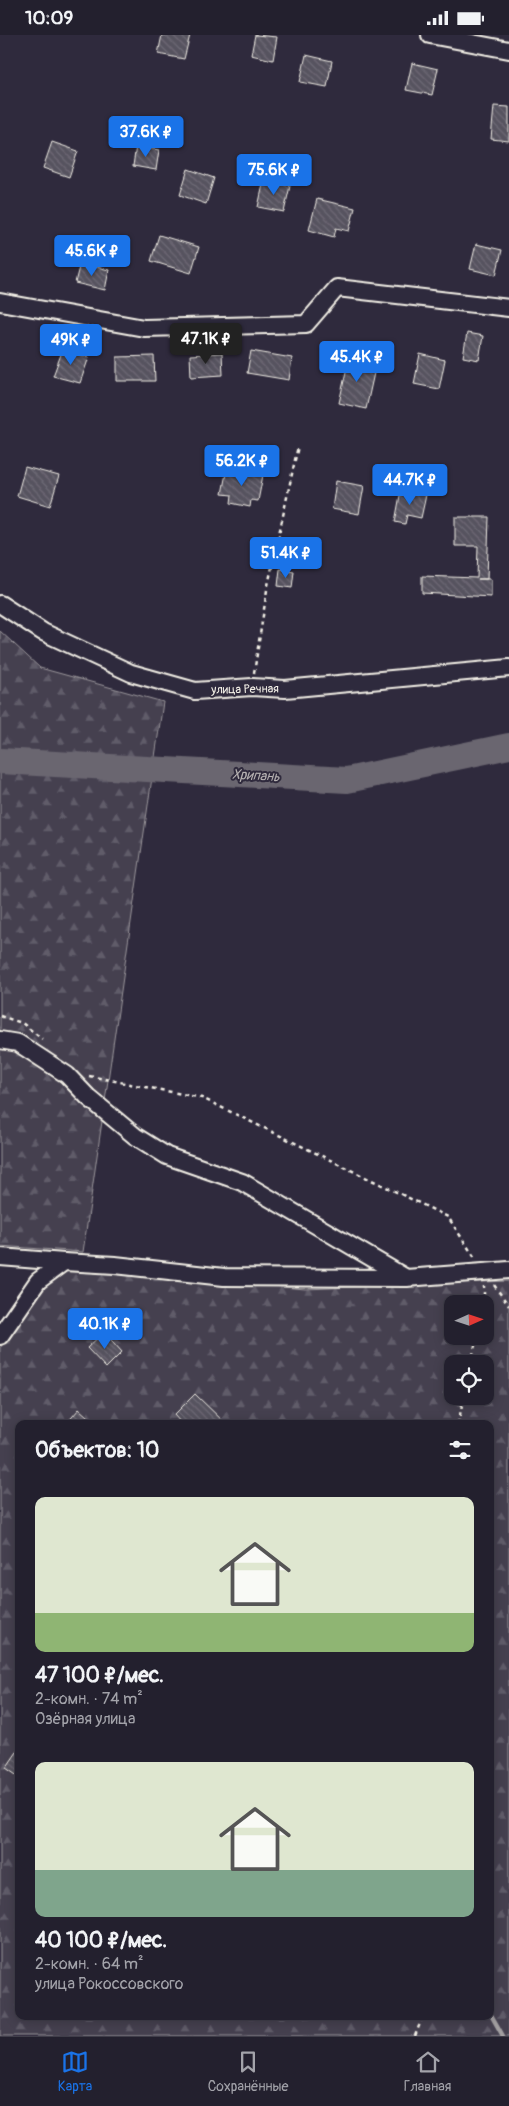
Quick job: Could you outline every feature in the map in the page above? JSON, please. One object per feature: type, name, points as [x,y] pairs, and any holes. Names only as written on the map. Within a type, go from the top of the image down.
[{"type":"street","points":[[430,35],[509,50]]},
{"type":"street","points":[[0,302],[144,328],[306,325],[337,288],[509,308]]},
{"type":"street","name":"улица Речная","points":[[0,604],[43,632],[131,673],[195,691],[252,687],[285,689],[509,668]]},
{"type":"street","points":[[0,1040],[18,1043],[67,1075],[88,1097],[135,1136],[167,1156],[242,1182],[406,1278]]},
{"type":"street","points":[[0,1257],[115,1265],[224,1277],[406,1278],[509,1270]]},
{"type":"street","points":[[0,1337],[38,1281],[64,1262]]},
{"type":"path","points":[[252,687],[267,591],[298,446]]},
{"type":"path","points":[[0,1016],[22,1023],[45,1041]]},
{"type":"path","points":[[82,1071],[90,1077],[202,1098],[448,1217],[509,1306]]},
{"type":"path","points":[[459,1420],[462,1405]]},
{"type":"path","points":[[415,2036],[421,2020]]},
{"type":"green space","points":[[0,631],[40,668],[163,702],[83,1252],[0,1246]]},
{"type":"green space","points":[[71,1268],[305,1289],[509,1281],[509,2036],[0,2036],[0,1348],[43,1284]]},
{"type":"building","points":[[162,35],[190,35],[184,59],[158,54]]},
{"type":"building","points":[[255,35],[277,37],[273,60],[251,55]]},
{"type":"building","points":[[306,55],[332,61],[327,87],[300,82]]},
{"type":"building","points":[[412,63],[438,69],[432,95],[406,90]]},
{"type":"building","points":[[494,106],[509,107],[509,141],[491,139]]},
{"type":"building","points":[[52,142],[78,151],[69,177],[43,168]]},
{"type":"building","points":[[136,146],[159,150],[156,170],[133,166]]},
{"type":"building","points":[[188,169],[214,178],[206,204],[180,195]]},
{"type":"building","points":[[264,180],[290,186],[284,212],[258,207]]},
{"type":"building","points":[[317,199],[355,208],[349,231],[336,228],[334,237],[309,230]]},
{"type":"building","points":[[159,235],[199,247],[191,273],[151,261]]},
{"type":"building","points":[[476,244],[502,250],[496,275],[470,269]]},
{"type":"building","points":[[80,263],[109,270],[105,290],[75,283]]},
{"type":"building","points":[[467,333],[483,336],[479,360],[463,357]]},
{"type":"building","points":[[63,349],[89,357],[80,383],[53,376]]},
{"type":"building","points":[[251,351],[292,358],[289,380],[247,373]]},
{"type":"building","points":[[222,353],[223,375],[191,377],[190,355]]},
{"type":"building","points":[[420,354],[445,360],[439,389],[414,384]]},
{"type":"building","points":[[154,356],[155,381],[117,381],[117,357]]},
{"type":"building","points":[[349,358],[376,364],[366,409],[339,403]]},
{"type":"building","points":[[25,467],[59,476],[50,506],[17,496]]},
{"type":"building","points":[[227,468],[263,475],[258,501],[251,500],[250,507],[231,503],[232,495],[222,494]]},
{"type":"building","points":[[336,481],[364,486],[359,514],[332,509]]},
{"type":"building","points":[[401,490],[426,495],[421,518],[407,515],[405,524],[395,522]]},
{"type":"building","points":[[455,517],[489,517],[487,579],[491,579],[491,597],[422,593],[422,576],[477,578],[478,546],[455,546]]},
{"type":"building","points":[[280,569],[294,571],[292,588],[278,586]]},
{"type":"building","points":[[104,1332],[122,1352],[106,1368],[87,1348]]},
{"type":"building","points":[[195,1394],[222,1420],[178,1420],[174,1415]]},
{"type":"building","points":[[79,1409],[91,1420],[69,1420]]},
{"type":"building","points":[[15,1755],[15,1774],[6,1768]]},
{"type":"waterway","name":"Хрипань","points":[[0,761],[347,780],[509,746]]},
{"type":"waterway","points":[[494,2020],[503,2036]]}]
